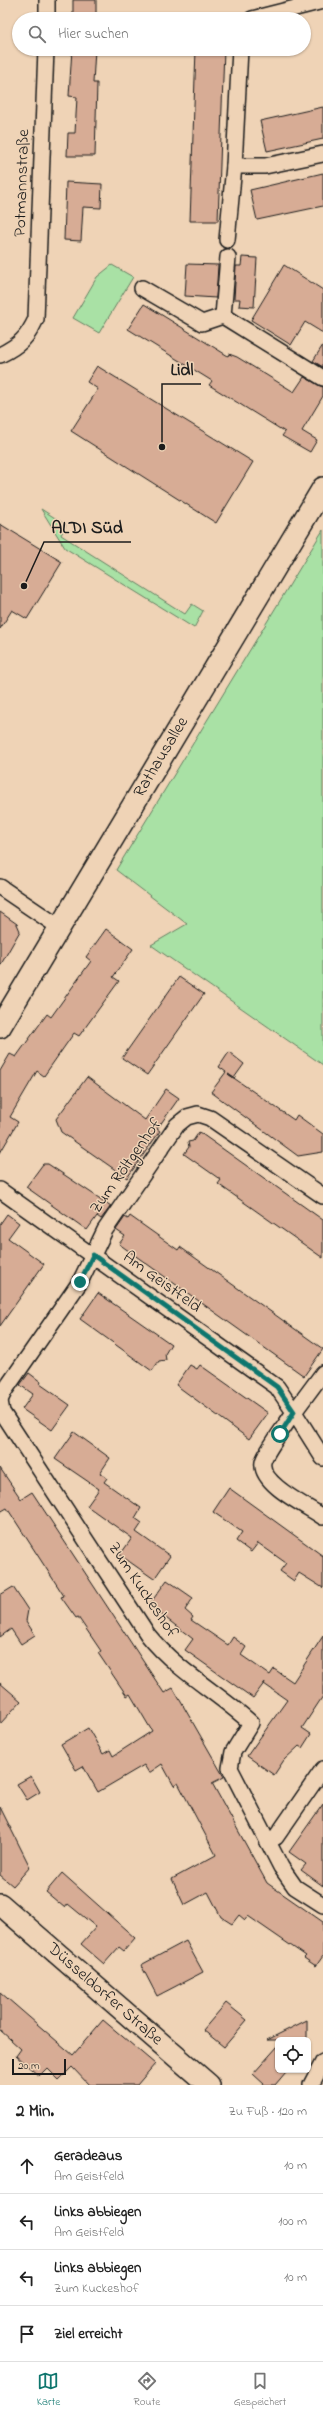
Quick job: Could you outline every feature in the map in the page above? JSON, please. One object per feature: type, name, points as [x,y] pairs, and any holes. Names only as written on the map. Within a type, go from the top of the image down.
[{"type":"main road","name":"Rathausallee","points":[[0,1027],[323,488]]},
{"type":"main road","name":"Düsseldorfer Straße","points":[[0,1904],[209,2085]]},
{"type":"street","points":[[47,12],[48,0]]},
{"type":"street","points":[[280,12],[323,1]]},
{"type":"street","name":"Potmannstraße","points":[[0,355],[17,346],[30,332],[36,319],[46,56]]},
{"type":"street","points":[[227,240],[234,166],[240,56]]},
{"type":"street","points":[[234,166],[265,166],[323,154]]},
{"type":"street","points":[[223,316],[228,257]]},
{"type":"street","points":[[142,288],[202,323],[223,316]]},
{"type":"street","points":[[223,316],[323,378]]},
{"type":"street","points":[[0,887],[59,927]]},
{"type":"street","name":"Zum Röltgenhof","points":[[93,1255],[105,1230],[177,1125],[187,1118],[198,1114],[210,1118],[323,1196]]},
{"type":"street","name":"Am Geistfeld","points":[[0,1190],[277,1387],[323,1458]]},
{"type":"street","name":"Zum Kuckeshof","points":[[93,1255],[80,1282],[5,1390],[0,1400],[2,1412],[148,1635],[164,1655],[181,1669],[227,1701],[251,1723],[233,1752],[230,1768],[281,1868],[295,1887],[323,1905]]},
{"type":"street","points":[[323,1373],[294,1412],[263,1461],[264,1474],[271,1483],[323,1517]]},
{"type":"street","points":[[268,1842],[276,1838],[323,1769]]},
{"type":"street","points":[[311,2085],[323,2062]]},
{"type":"green space","points":[[112,265],[133,277],[99,333],[73,318],[97,277]]},
{"type":"green space","points":[[41,509],[66,525],[61,535],[185,614],[192,604],[203,611],[194,628],[65,548]]},
{"type":"green space","points":[[323,530],[323,1065],[151,945],[187,924],[116,870]]},
{"type":"building","points":[[73,0],[96,0],[96,12],[73,12]]},
{"type":"building","points":[[72,56],[95,56],[93,83],[97,83],[95,156],[67,156],[68,133],[75,133],[77,97],[69,96]]},
{"type":"building","points":[[196,56],[224,56],[218,221],[190,221]]},
{"type":"building","points":[[323,107],[323,139],[267,151],[260,121]]},
{"type":"building","points":[[323,173],[323,206],[257,220],[250,190]]},
{"type":"building","points":[[66,182],[102,184],[101,208],[83,207],[81,241],[64,240]]},
{"type":"building","points":[[242,257],[257,258],[254,307],[239,306],[240,299],[234,299],[236,266],[241,266]]},
{"type":"building","points":[[187,264],[218,265],[216,298],[185,296]]},
{"type":"building","points":[[284,265],[323,290],[323,333],[305,322],[291,345],[251,320]]},
{"type":"building","points":[[144,304],[228,356],[229,354],[237,357],[294,392],[304,377],[323,387],[323,396],[302,431],[317,440],[310,452],[282,436],[285,432],[209,385],[212,381],[128,329]]},
{"type":"building","points":[[323,345],[323,367],[313,361]]},
{"type":"building","points":[[97,366],[253,462],[216,523],[71,431],[98,389],[87,382]]},
{"type":"building","points":[[0,524],[62,562],[27,619],[12,610],[0,629]]},
{"type":"building","points":[[0,912],[17,924],[20,931],[0,966]]},
{"type":"building","points":[[106,929],[133,949],[113,977],[119,981],[79,1036],[74,1033],[44,1076],[37,1071],[10,1117],[18,1122],[0,1153],[0,1071],[10,1054],[16,1057],[47,1014],[51,1017],[91,961],[86,957]]},
{"type":"building","points":[[179,977],[204,994],[147,1075],[122,1058]]},
{"type":"building","points":[[229,1052],[244,1064],[234,1078],[228,1074],[294,1120],[297,1115],[323,1134],[323,1152],[298,1156],[211,1092],[226,1072],[219,1067]]},
{"type":"building","points":[[87,1077],[145,1120],[166,1089],[179,1098],[157,1129],[160,1131],[127,1178],[61,1132],[56,1119]]},
{"type":"building","points":[[199,1132],[323,1220],[323,1258],[218,1184],[221,1180],[184,1154],[189,1147],[188,1142],[193,1141]]},
{"type":"building","points":[[43,1164],[48,1164],[111,1206],[101,1219],[97,1216],[87,1230],[26,1187]]},
{"type":"building","points":[[7,1214],[19,1223],[8,1238],[44,1264],[0,1326],[0,1224]]},
{"type":"building","points":[[130,1216],[178,1250],[180,1247],[323,1349],[304,1376],[119,1244],[125,1236],[116,1230],[125,1217],[128,1219]]},
{"type":"building","points":[[98,1293],[171,1344],[165,1354],[166,1360],[159,1361],[152,1371],[80,1319]]},
{"type":"building","points":[[190,1365],[197,1369],[200,1365],[268,1413],[249,1439],[176,1385]]},
{"type":"building","points":[[29,1373],[41,1382],[40,1384],[70,1405],[52,1430],[22,1409],[33,1394],[20,1385]]},
{"type":"building","points":[[74,1432],[110,1458],[100,1473],[107,1478],[104,1482],[141,1508],[135,1518],[142,1523],[136,1532],[170,1556],[154,1579],[120,1555],[132,1538],[87,1506],[99,1489],[55,1459]]},
{"type":"building","points":[[0,1468],[21,1499],[32,1492],[164,1693],[173,1688],[224,1777],[212,1783],[267,1883],[323,1922],[323,1956],[316,1966],[304,1958],[306,1956],[248,1916],[245,1920],[239,1915],[232,1924],[221,1917],[208,1892],[184,1905],[172,1879],[216,1855],[178,1783],[174,1786],[162,1764],[149,1773],[144,1765],[98,1792],[83,1766],[76,1770],[61,1744],[88,1728],[103,1754],[110,1750],[113,1756],[152,1731],[130,1694],[127,1696],[98,1653],[101,1651],[78,1617],[76,1618],[61,1597],[64,1596],[7,1508],[0,1512]]},
{"type":"building","points":[[229,1488],[323,1556],[323,1588],[299,1573],[294,1581],[280,1571],[286,1563],[258,1543],[251,1552],[236,1541],[242,1532],[213,1512]]},
{"type":"building","points":[[167,1580],[193,1598],[185,1610],[193,1617],[191,1620],[228,1645],[233,1637],[246,1647],[241,1655],[270,1675],[274,1669],[293,1682],[323,1636],[323,1696],[302,1728],[311,1734],[302,1748],[299,1746],[284,1760],[274,1775],[247,1756],[287,1700],[264,1684],[265,1682],[253,1698],[185,1650],[193,1639],[149,1605]]},
{"type":"building","points":[[13,1587],[28,1610],[26,1621],[35,1635],[21,1644],[11,1629],[0,1637],[0,1595]]},
{"type":"building","points":[[0,1683],[21,1701],[0,1724]]},
{"type":"building","points":[[31,1776],[40,1792],[27,1800],[17,1784]]},
{"type":"building","points":[[323,1804],[323,1886],[301,1870],[306,1864],[289,1852]]},
{"type":"building","points":[[0,1807],[30,1867],[13,1886],[0,1875]]},
{"type":"building","points":[[62,1873],[135,1938],[124,1951],[119,1947],[104,1964],[81,1944],[96,1927],[68,1904],[65,1908],[46,1892]]},
{"type":"building","points":[[186,1941],[203,1972],[157,1996],[141,1965]]},
{"type":"building","points":[[0,1992],[73,2055],[103,2020],[155,2064],[137,2085],[89,2085],[72,2067],[59,2080],[47,2068],[39,2076],[16,2056],[21,2049],[0,2030]]},
{"type":"building","points":[[226,2003],[247,2020],[224,2047],[203,2030]]},
{"type":"building","points":[[307,2020],[307,2037],[275,2037],[275,2040],[267,2040]]},
{"type":"building","points":[[275,2049],[275,2073],[285,2073],[275,2085],[265,2085],[253,2074]]},
{"type":"place","name":"Lidl","points":[[162,447]]},
{"type":"place","name":"ALDI Süd","points":[[24,586]]},
{"type":"route","points":[[80,1282],[93,1255],[277,1387],[294,1412],[280,1434]]}]
